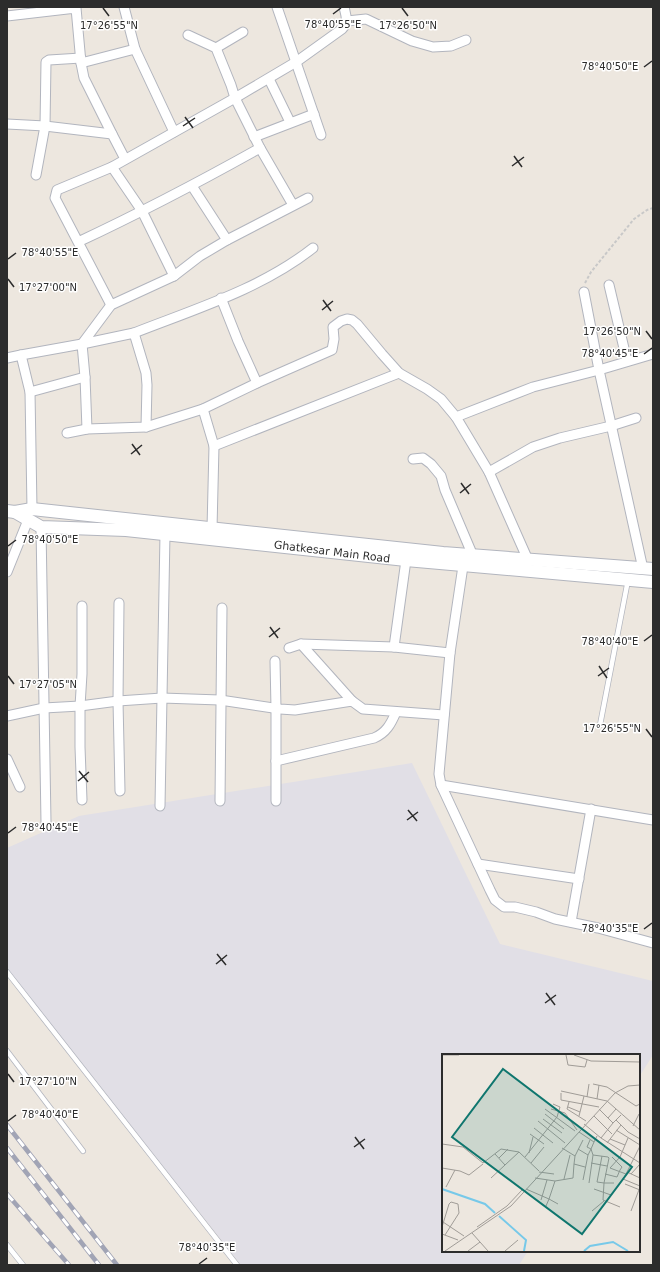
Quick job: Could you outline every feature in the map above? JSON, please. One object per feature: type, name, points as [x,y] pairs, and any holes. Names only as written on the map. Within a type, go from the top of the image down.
[{"type":"main road","name":"Ghatkesar Main Road","points":[[11,512],[212,534],[406,560],[648,582]]},
{"type":"main road","name":"Ghatkesar Main Road","points":[[30,514],[41,527],[126,530],[165,534],[212,534],[648,569]]},
{"type":"main road","points":[[648,569],[648,582]]},
{"type":"street","points":[[7,16],[78,7],[81,60],[84,78],[125,160]]},
{"type":"street","points":[[124,7],[135,49],[174,132]]},
{"type":"street","points":[[277,7],[321,135]]},
{"type":"street","points":[[111,305],[55,198],[57,190],[112,167],[269,79],[296,62],[342,29],[347,21],[344,7]]},
{"type":"street","points":[[347,21],[366,19],[412,41],[433,47],[450,46],[466,40]]},
{"type":"street","points":[[216,48],[243,32]]},
{"type":"street","points":[[188,34],[216,48],[235,98],[254,137],[293,206]]},
{"type":"street","points":[[36,175],[45,126],[46,62],[48,60],[81,60],[135,49]]},
{"type":"street","points":[[269,79],[290,122]]},
{"type":"street","points":[[254,137],[314,114]]},
{"type":"street","points":[[7,124],[45,126],[112,134]]},
{"type":"street","points":[[78,242],[192,186],[260,148]]},
{"type":"street","points":[[112,167],[142,211],[174,276]]},
{"type":"street","points":[[192,186],[227,240]]},
{"type":"street","points":[[87,429],[82,344],[111,305],[174,276],[200,256],[227,240],[308,198]]},
{"type":"street","points":[[7,358],[134,333],[221,298],[277,272],[313,248]]},
{"type":"street","points":[[609,285],[627,361]]},
{"type":"street","points":[[584,292],[611,426],[648,569]]},
{"type":"street","points":[[221,298],[257,383]]},
{"type":"street","points":[[67,433],[87,429],[146,427],[202,409],[332,350],[334,339],[333,327],[347,319],[352,320],[399,372],[441,399],[456,417],[489,472],[528,560]]},
{"type":"street","points":[[134,333],[146,374],[146,427]]},
{"type":"street","points":[[456,417],[533,387],[653,354]]},
{"type":"street","points":[[7,572],[30,514],[30,392],[22,355]]},
{"type":"street","points":[[214,446],[399,372]]},
{"type":"street","points":[[30,392],[85,377]]},
{"type":"street","points":[[202,409],[214,446],[212,534]]},
{"type":"street","points":[[489,472],[533,447],[560,438],[611,426],[636,418]]},
{"type":"street","points":[[413,459],[423,458],[431,464],[441,476],[445,490],[473,556]]},
{"type":"street","points":[[41,527],[46,822]]},
{"type":"street","points":[[160,806],[165,534]]},
{"type":"street","points":[[394,647],[406,560]]},
{"type":"street","points":[[463,566],[450,653],[439,774],[441,785],[495,900],[504,907],[515,907],[653,943]]},
{"type":"street","points":[[119,603],[118,701],[120,791]]},
{"type":"street","points":[[82,606],[82,674],[80,706],[82,800]]},
{"type":"street","points":[[220,801],[222,608]]},
{"type":"street","points":[[289,648],[301,644],[394,647],[450,653]]},
{"type":"street","points":[[301,644],[352,701],[363,709],[444,715]]},
{"type":"street","points":[[275,661],[276,800]]},
{"type":"street","points":[[7,716],[44,708],[162,698],[220,700],[295,710],[352,701]]},
{"type":"street","points":[[276,761],[380,736],[387,729],[396,712]]},
{"type":"street","points":[[7,759],[20,787]]},
{"type":"street","points":[[441,785],[653,820]]},
{"type":"street","points":[[571,922],[591,809]]},
{"type":"street","points":[[478,864],[579,879]]},
{"type":"lane","points":[[600,725],[628,580]]},
{"type":"lane","points":[[7,972],[237,1265]]},
{"type":"lane","points":[[7,1051],[83,1151]]},
{"type":"lane","points":[[7,1245],[23,1265]]},
{"type":"path","points":[[584,292],[585,283],[591,272],[634,219],[647,210],[653,208]]},
{"type":"shaded area","points":[[412,763],[500,944],[653,981],[653,1055],[640,1075],[640,1054],[442,1054],[442,1252],[527,1252],[519,1265],[241,1265],[7,969],[7,848],[79,816]]},
{"type":"railway","points":[[7,1125],[117,1265]]},
{"type":"railway","points":[[7,1148],[99,1265]]},
{"type":"railway","points":[[7,1194],[69,1265]]}]
